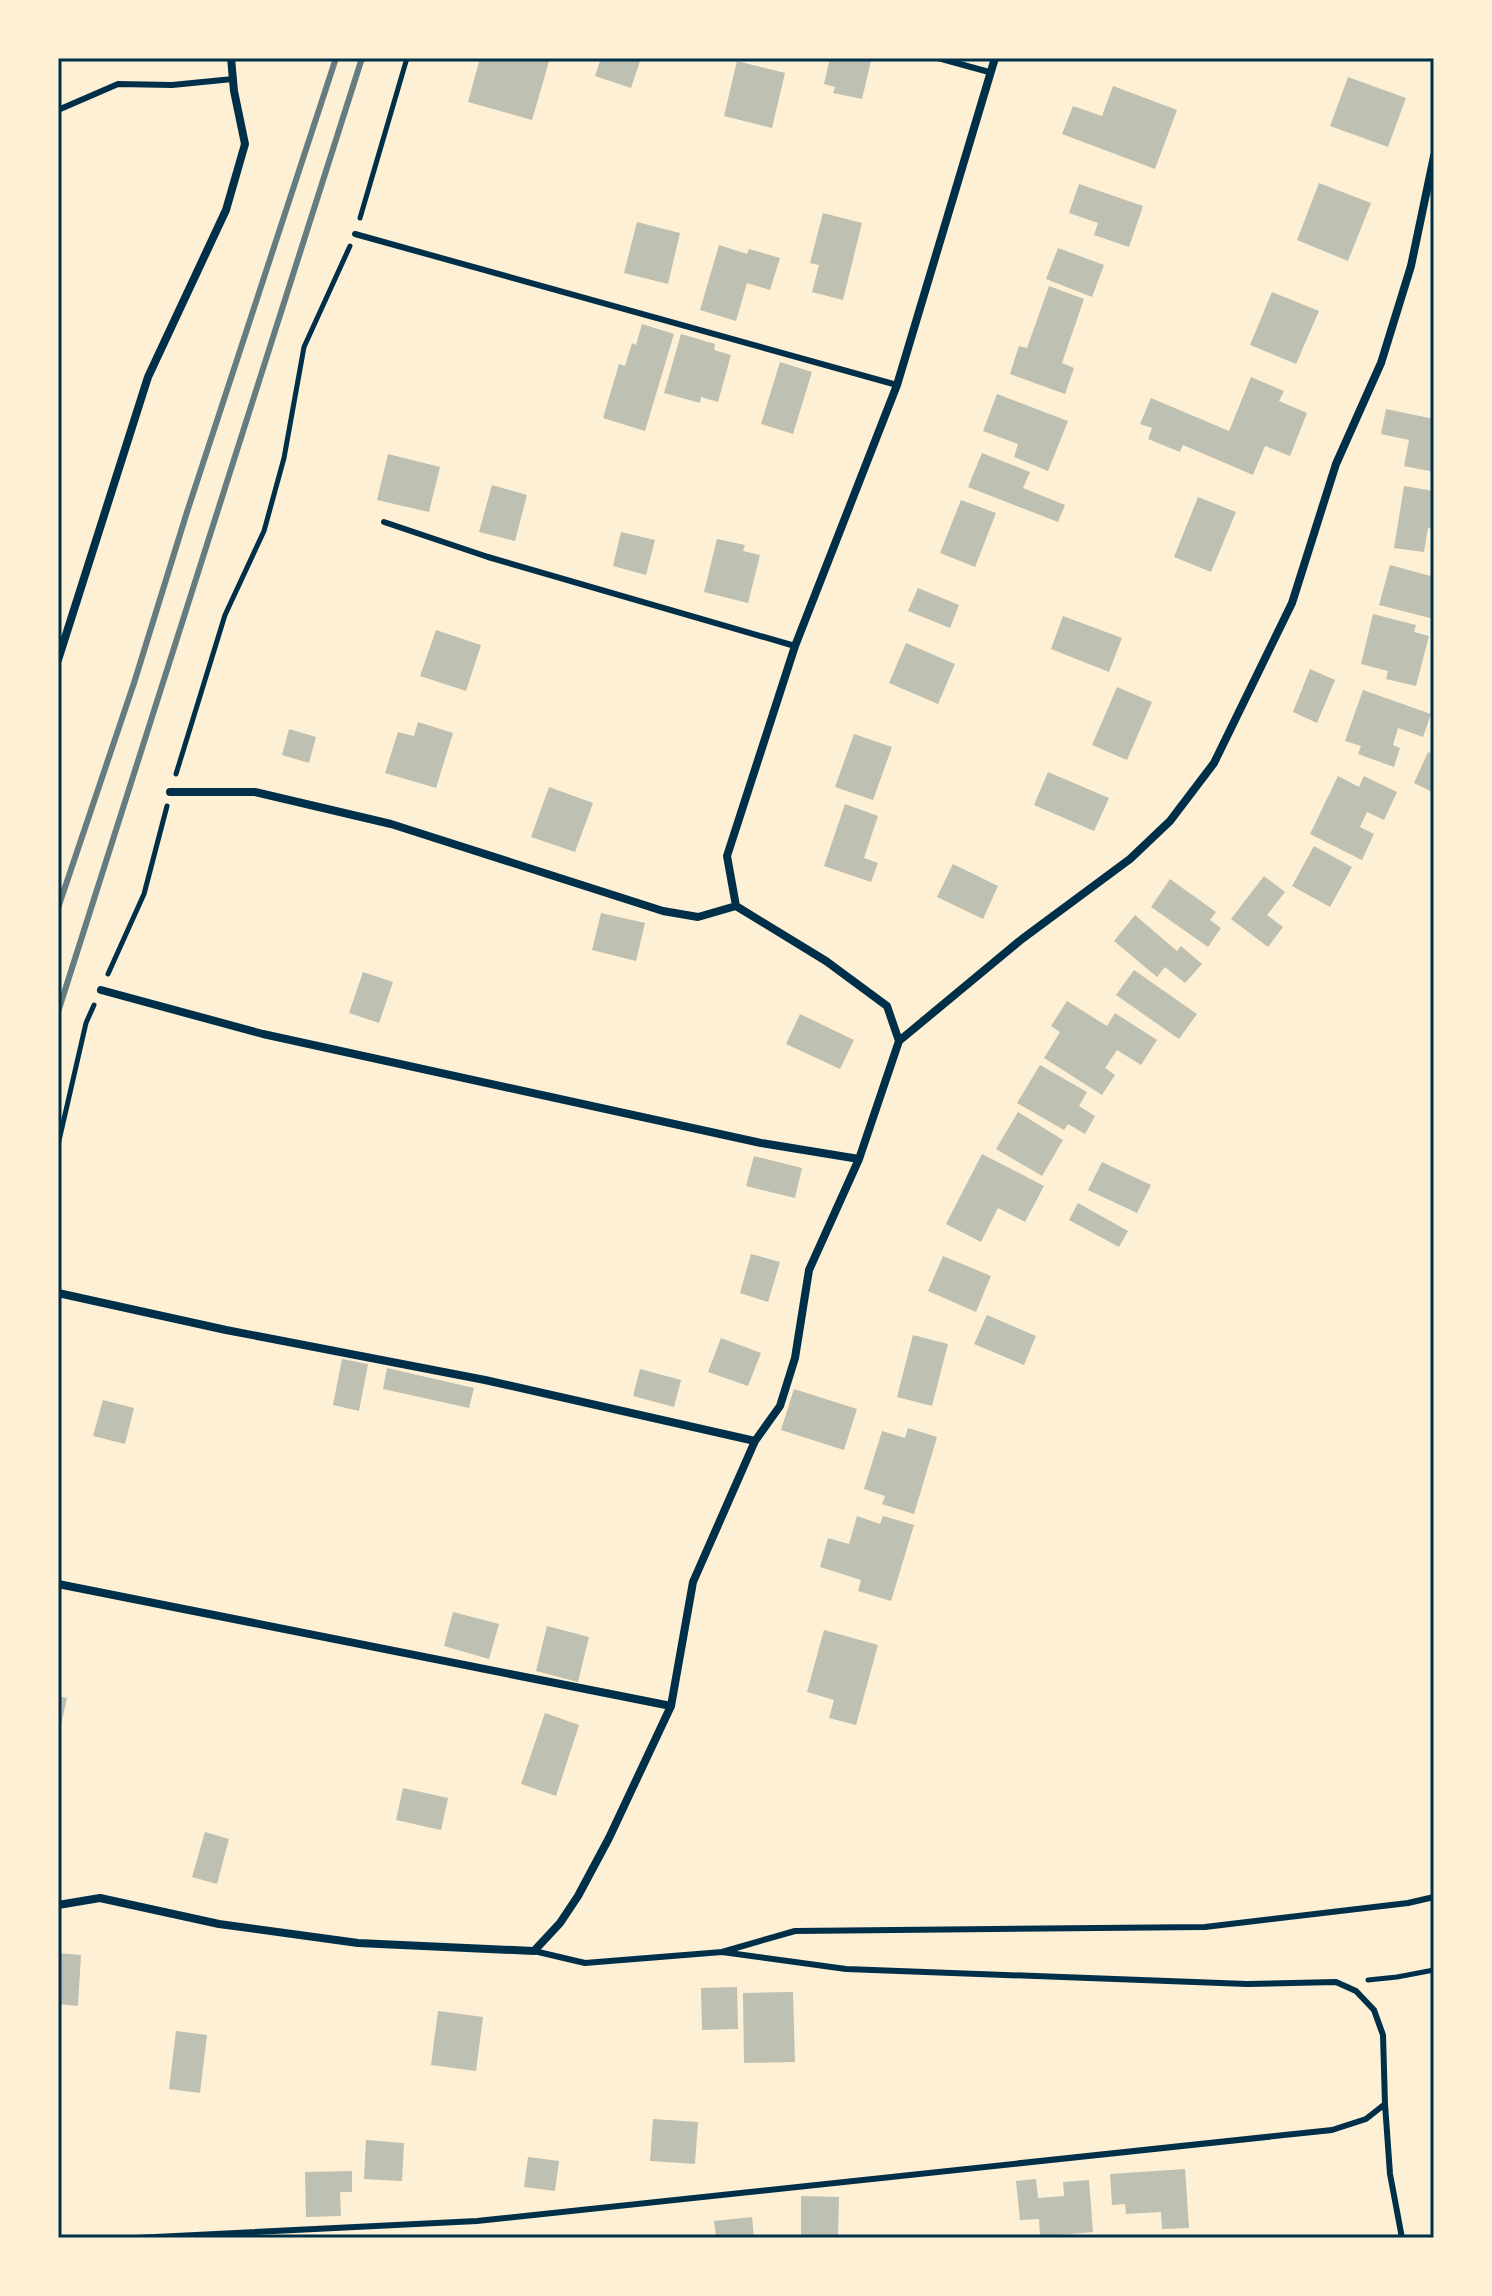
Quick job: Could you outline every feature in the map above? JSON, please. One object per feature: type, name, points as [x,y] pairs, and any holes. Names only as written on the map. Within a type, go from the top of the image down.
[{"type":"street","points":[[58,660],[148,377],[226,210],[242,157],[245,144],[231,58]]},
{"type":"street","points":[[736,906],[727,856],[795,646],[897,385],[995,58]]},
{"type":"street","points":[[58,1905],[100,1898],[219,1924],[358,1943],[534,1951],[560,1923],[609,1838],[671,1706],[693,1582],[755,1441],[780,1406],[795,1358],[809,1270],[859,1159],[899,1041],[1022,939],[1130,859],[1170,821],[1214,763],[1292,603],[1336,464],[1381,363],[1411,266],[1434,156]]},
{"type":"street","points":[[170,792],[255,792],[391,824],[663,911],[698,917],[736,906],[826,961],[887,1006],[899,1041]]},
{"type":"street","points":[[101,990],[263,1034],[761,1143],[859,1159]]},
{"type":"street","points":[[58,1293],[226,1330],[485,1380],[755,1441]]},
{"type":"street","points":[[58,1584],[671,1706]]},
{"type":"lane","points":[[938,58],[989,72]]},
{"type":"lane","points":[[58,110],[118,84],[172,85],[233,79]]},
{"type":"lane","points":[[355,234],[897,385]]},
{"type":"lane","points":[[384,522],[488,557],[795,646]]},
{"type":"lane","points":[[534,1951],[585,1963],[722,1952],[795,1931],[1205,1927],[1408,1903],[1434,1897]]},
{"type":"lane","points":[[722,1952],[846,1969],[1247,1984],[1336,1982],[1356,1991],[1374,2010],[1383,2035],[1390,2174],[1402,2238]]},
{"type":"lane","points":[[135,2238],[477,2221],[948,2172],[1332,2130],[1366,2119],[1385,2104]]},
{"type":"path","points":[[58,1145],[86,1023],[144,894],[170,792],[225,615],[264,531],[284,458],[304,347],[355,234],[407,58]]},
{"type":"path","points":[[1336,1982],[1397,1977],[1434,1970]]},
{"type":"building","points":[[480,58],[550,58],[532,120],[468,102]]},
{"type":"building","points":[[601,58],[641,58],[631,88],[595,76]]},
{"type":"building","points":[[830,58],[871,61],[862,99],[833,93],[835,87],[824,84]]},
{"type":"building","points":[[737,61],[785,73],[772,128],[724,116]]},
{"type":"building","points":[[1348,77],[1406,98],[1388,147],[1330,126]]},
{"type":"building","points":[[1113,86],[1177,110],[1155,169],[1062,134],[1073,106],[1102,116]]},
{"type":"building","points":[[1319,183],[1371,203],[1348,261],[1297,240]]},
{"type":"building","points":[[1079,184],[1143,206],[1129,247],[1094,235],[1098,223],[1069,213]]},
{"type":"building","points":[[823,213],[862,223],[843,300],[812,292],[819,265],[810,263]]},
{"type":"building","points":[[637,222],[680,233],[668,284],[624,273]]},
{"type":"building","points":[[719,245],[747,254],[749,249],[780,258],[770,290],[747,283],[736,321],[700,310]]},
{"type":"building","points":[[1058,248],[1104,265],[1092,297],[1046,279]]},
{"type":"building","points":[[1049,286],[1084,299],[1062,363],[1074,368],[1065,394],[1010,374],[1019,346],[1027,348]]},
{"type":"building","points":[[1272,292],[1319,311],[1296,364],[1250,345]]},
{"type":"building","points":[[642,324],[674,334],[645,431],[603,418],[619,364],[625,366]]},
{"type":"building","points":[[681,334],[715,344],[714,350],[731,355],[718,402],[701,397],[700,403],[664,393]]},
{"type":"building","points":[[780,362],[812,372],[793,434],[761,424]]},
{"type":"building","points":[[1251,377],[1284,391],[1279,401],[1307,413],[1290,456],[1265,446],[1253,475],[1183,445],[1180,452],[1148,439],[1152,428],[1140,424],[1151,398],[1229,431]]},
{"type":"building","points":[[997,394],[1068,421],[1048,471],[1014,457],[1018,444],[983,431]]},
{"type":"building","points":[[1386,409],[1434,419],[1434,472],[1404,466],[1409,440],[1381,434]]},
{"type":"building","points":[[982,453],[1030,472],[1023,488],[1065,505],[1058,522],[968,487]]},
{"type":"building","points":[[388,454],[440,467],[429,512],[377,500]]},
{"type":"building","points":[[492,485],[527,495],[515,541],[479,532]]},
{"type":"building","points":[[1404,486],[1434,491],[1434,529],[1428,528],[1424,552],[1394,548]]},
{"type":"building","points":[[1198,497],[1236,512],[1211,572],[1174,557]]},
{"type":"building","points":[[961,500],[996,513],[975,567],[940,553]]},
{"type":"building","points":[[621,532],[655,540],[646,575],[613,566]]},
{"type":"building","points":[[717,539],[745,545],[743,551],[760,555],[748,603],[704,592]]},
{"type":"building","points":[[1390,565],[1434,577],[1434,619],[1379,605]]},
{"type":"building","points":[[918,588],[959,605],[950,628],[908,611]]},
{"type":"building","points":[[1373,614],[1416,625],[1414,632],[1429,636],[1416,686],[1386,679],[1388,671],[1361,664]]},
{"type":"building","points":[[1063,616],[1122,638],[1109,672],[1051,649]]},
{"type":"building","points":[[436,630],[481,645],[466,691],[420,676]]},
{"type":"building","points":[[906,643],[955,664],[938,704],[889,683]]},
{"type":"building","points":[[1310,669],[1335,680],[1317,723],[1293,712]]},
{"type":"building","points":[[1117,687],[1152,702],[1127,760],[1092,745]]},
{"type":"building","points":[[1363,690],[1431,714],[1423,737],[1398,728],[1393,745],[1400,748],[1394,767],[1358,754],[1361,746],[1345,741]]},
{"type":"building","points":[[418,722],[453,733],[436,788],[385,773],[398,732],[414,736]]},
{"type":"building","points":[[289,729],[316,737],[309,763],[282,755]]},
{"type":"building","points":[[854,734],[892,747],[873,800],[835,787]]},
{"type":"building","points":[[1428,752],[1434,755],[1434,793],[1414,783]]},
{"type":"building","points":[[1048,772],[1109,798],[1094,831],[1034,805]]},
{"type":"building","points":[[1338,776],[1359,787],[1364,776],[1397,792],[1384,820],[1367,812],[1360,827],[1374,834],[1362,860],[1310,834]]},
{"type":"building","points":[[549,787],[593,803],[575,852],[531,837]]},
{"type":"building","points":[[845,804],[878,816],[864,858],[878,863],[871,882],[824,866]]},
{"type":"building","points":[[1314,846],[1352,867],[1330,907],[1292,886]]},
{"type":"building","points":[[953,864],[998,886],[983,919],[937,897]]},
{"type":"building","points":[[1264,876],[1285,892],[1267,915],[1283,927],[1268,947],[1231,919]]},
{"type":"building","points":[[1170,879],[1216,912],[1210,920],[1221,928],[1208,947],[1151,907]]},
{"type":"building","points":[[601,913],[645,923],[636,961],[592,950]]},
{"type":"building","points":[[1135,915],[1177,951],[1181,946],[1202,964],[1185,983],[1165,967],[1157,977],[1114,941]]},
{"type":"building","points":[[1134,970],[1197,1014],[1179,1039],[1116,995]]},
{"type":"building","points":[[363,972],[393,982],[379,1023],[349,1013]]},
{"type":"building","points":[[1067,1001],[1107,1026],[1115,1013],[1157,1040],[1141,1065],[1117,1050],[1105,1068],[1115,1075],[1102,1095],[1044,1058],[1060,1032],[1051,1026]]},
{"type":"building","points":[[800,1014],[854,1040],[840,1069],[786,1044]]},
{"type":"building","points":[[1040,1065],[1087,1092],[1079,1106],[1095,1116],[1085,1134],[1068,1124],[1064,1130],[1017,1103]]},
{"type":"building","points":[[1018,1112],[1063,1140],[1042,1176],[996,1149]]},
{"type":"building","points":[[982,1154],[1044,1186],[1025,1222],[998,1208],[981,1242],[946,1224]]},
{"type":"building","points":[[754,1156],[802,1168],[795,1198],[746,1186]]},
{"type":"building","points":[[1102,1162],[1151,1185],[1137,1213],[1088,1190]]},
{"type":"building","points":[[1078,1203],[1128,1231],[1119,1247],[1069,1220]]},
{"type":"building","points":[[751,1254],[780,1262],[768,1302],[740,1293]]},
{"type":"building","points":[[943,1256],[991,1276],[976,1312],[928,1291]]},
{"type":"building","points":[[987,1315],[1036,1336],[1024,1365],[974,1344]]},
{"type":"building","points":[[913,1335],[948,1344],[932,1406],[897,1397]]},
{"type":"building","points":[[721,1338],[761,1353],[748,1386],[708,1372]]},
{"type":"building","points":[[342,1359],[368,1364],[359,1411],[333,1405]]},
{"type":"building","points":[[387,1368],[474,1388],[469,1408],[383,1389]]},
{"type":"building","points":[[640,1369],[681,1380],[674,1407],[633,1396]]},
{"type":"building","points":[[794,1389],[857,1409],[844,1450],[781,1430]]},
{"type":"building","points":[[103,1400],[134,1408],[125,1444],[93,1436]]},
{"type":"building","points":[[908,1428],[937,1437],[914,1514],[882,1504],[885,1496],[864,1489],[882,1431],[905,1438]]},
{"type":"building","points":[[857,1516],[880,1524],[883,1516],[914,1525],[891,1601],[858,1591],[861,1580],[820,1567],[828,1538],[849,1544]]},
{"type":"building","points":[[453,1612],[499,1624],[489,1659],[444,1646]]},
{"type":"building","points":[[547,1626],[589,1637],[578,1682],[536,1671]]},
{"type":"building","points":[[824,1630],[878,1645],[856,1725],[829,1718],[834,1700],[807,1692]]},
{"type":"building","points":[[58,1696],[67,1698],[61,1725],[58,1724]]},
{"type":"building","points":[[545,1713],[579,1725],[556,1796],[521,1784]]},
{"type":"building","points":[[403,1788],[448,1798],[441,1830],[396,1820]]},
{"type":"building","points":[[205,1832],[229,1839],[217,1884],[192,1877]]},
{"type":"building","points":[[58,1953],[81,1955],[78,2006],[58,2004]]},
{"type":"building","points":[[737,1987],[738,2029],[702,2030],[701,1988]]},
{"type":"building","points":[[793,1992],[795,2062],[744,2063],[743,1993]]},
{"type":"building","points":[[438,2011],[483,2017],[476,2071],[431,2065]]},
{"type":"building","points":[[176,2031],[207,2035],[200,2093],[169,2089]]},
{"type":"building","points":[[653,2119],[698,2122],[695,2164],[650,2161]]},
{"type":"building","points":[[366,2140],[404,2143],[402,2181],[364,2179]]},
{"type":"building","points":[[528,2157],[559,2161],[555,2191],[524,2187]]},
{"type":"building","points":[[1185,2169],[1189,2228],[1162,2229],[1161,2212],[1126,2214],[1125,2204],[1112,2205],[1110,2174]]},
{"type":"building","points":[[352,2171],[352,2192],[340,2192],[341,2216],[306,2217],[305,2172]]},
{"type":"building","points":[[1036,2179],[1038,2198],[1064,2196],[1063,2182],[1089,2180],[1093,2232],[1040,2237],[1039,2219],[1020,2220],[1016,2181]]},
{"type":"building","points":[[801,2196],[839,2197],[838,2238],[801,2238]]},
{"type":"building","points":[[752,2217],[754,2238],[716,2238],[714,2221]]},
{"type":"railway","points":[[58,908],[336,58]]},
{"type":"railway","points":[[58,1012],[362,58]]}]
